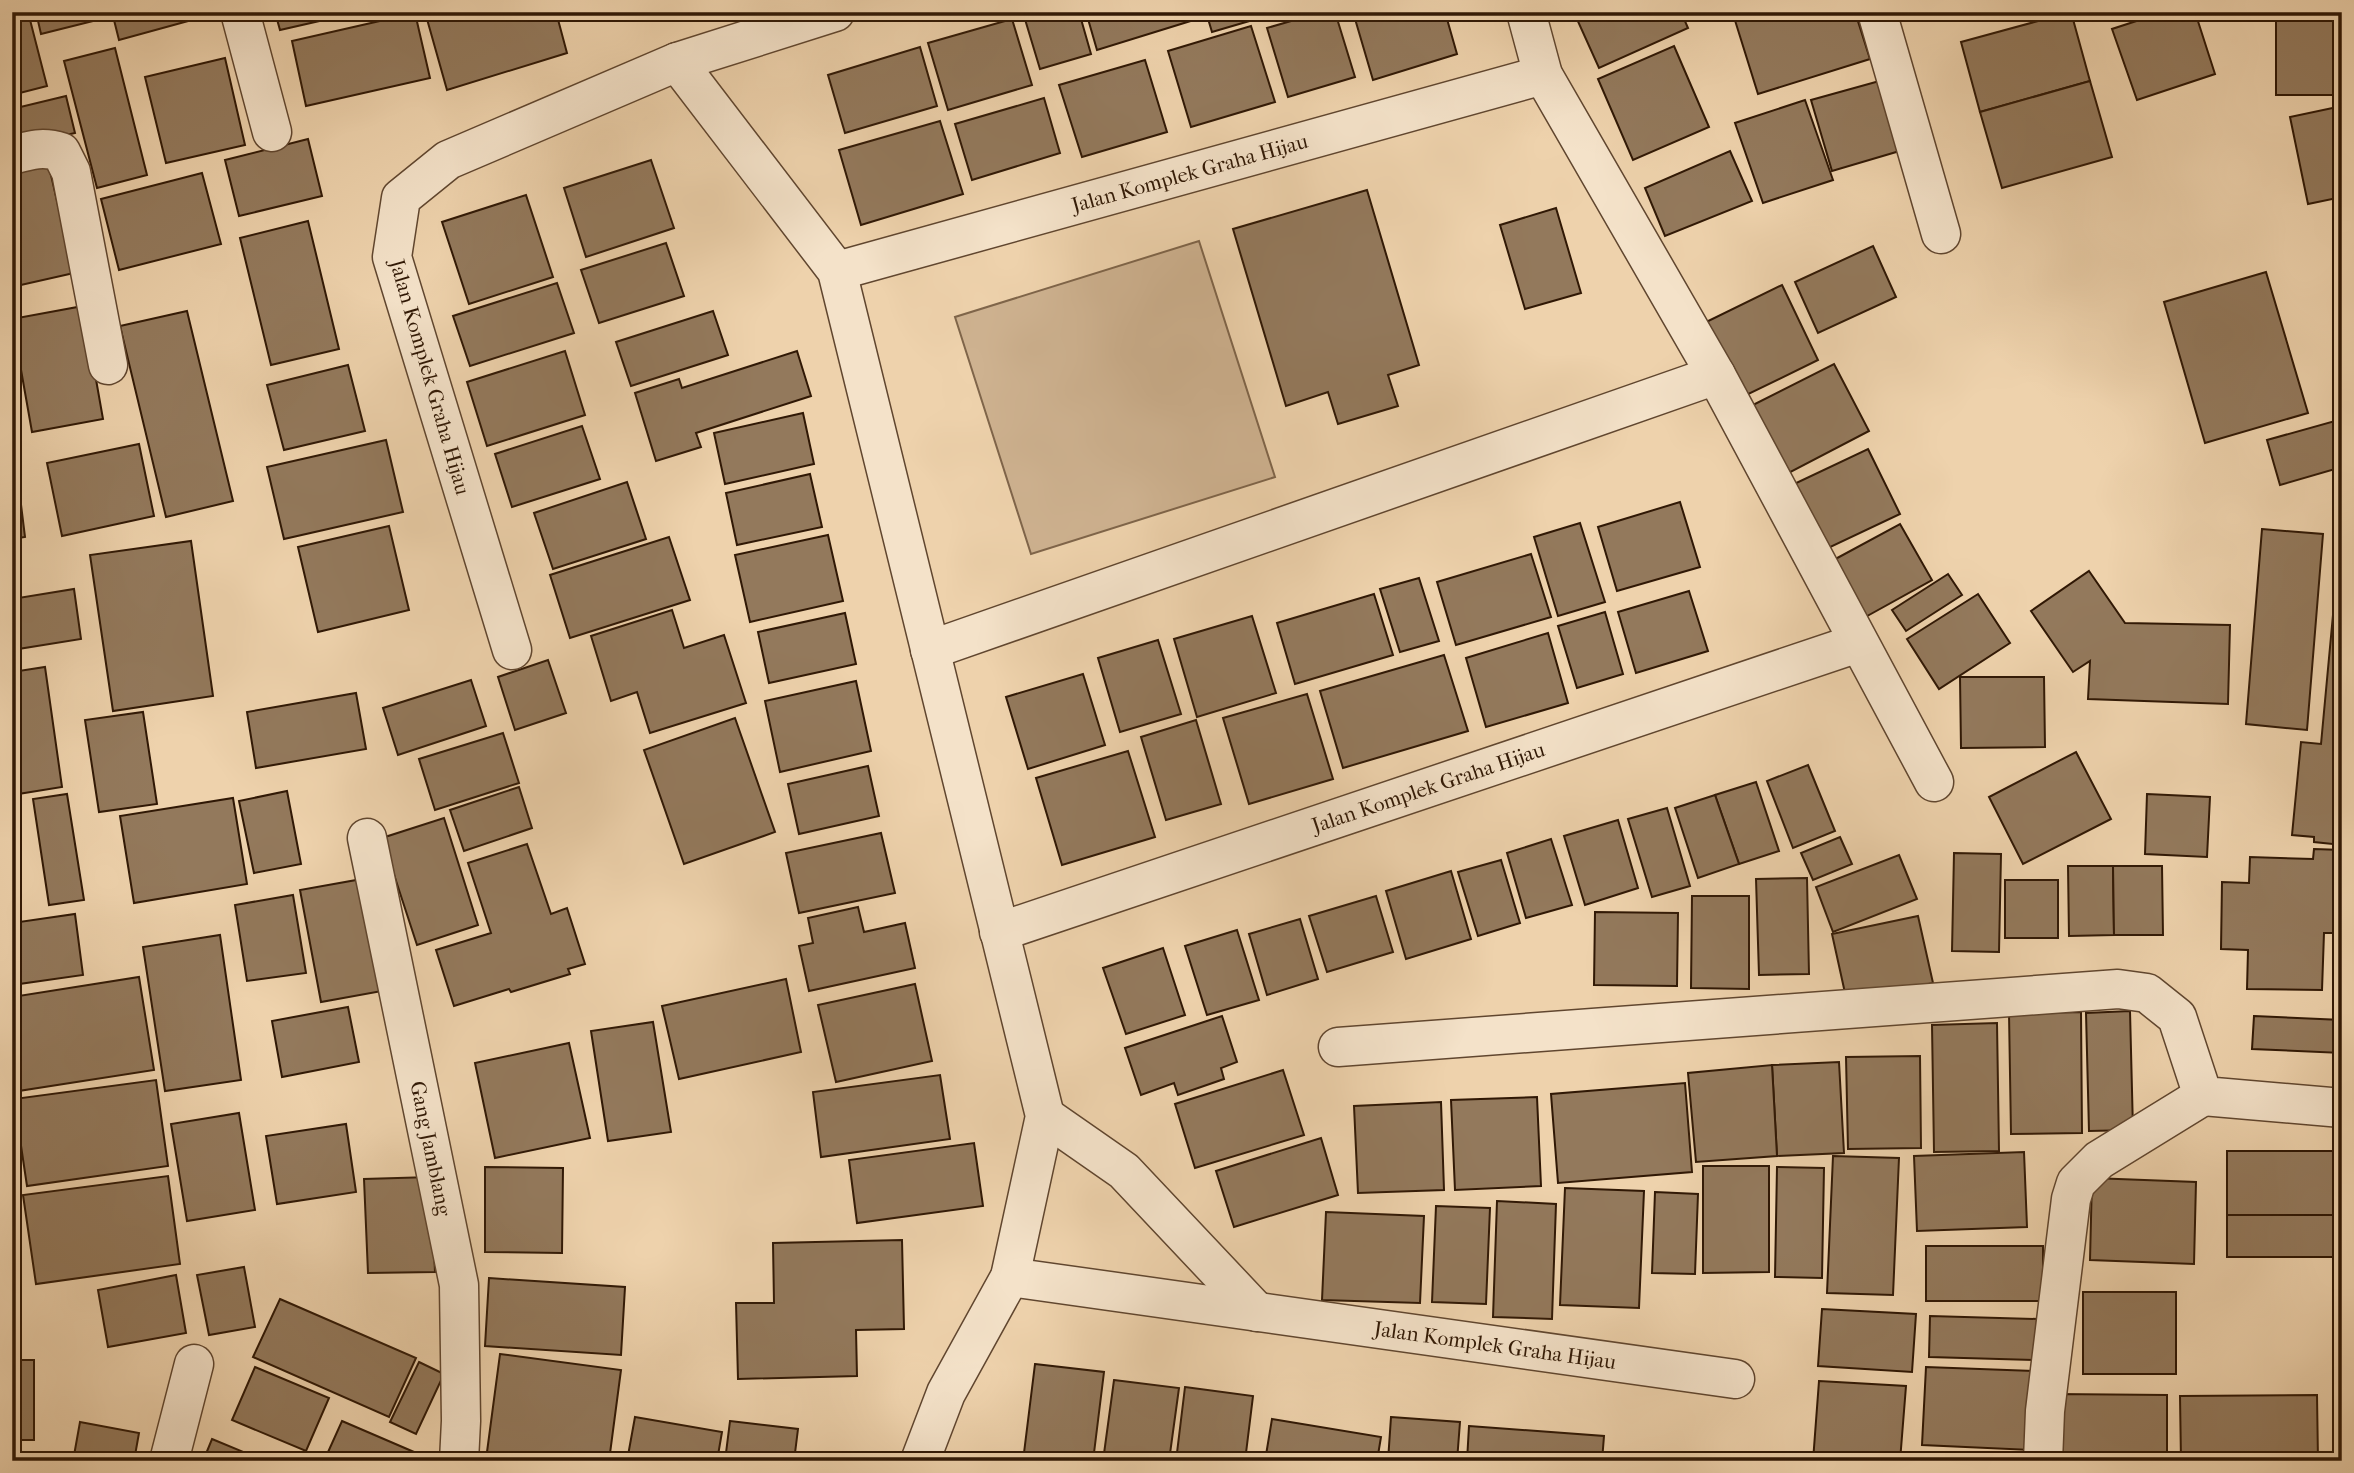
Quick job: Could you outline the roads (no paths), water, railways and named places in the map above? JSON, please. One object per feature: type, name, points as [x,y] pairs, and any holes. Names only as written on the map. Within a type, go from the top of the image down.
[{"type":"street","points":[[240,12],[272,132]]},
{"type":"street","name":"Jalan Komplek Graha Hijau","points":[[512,650],[392,257],[401,198],[448,160],[677,62],[835,12]]},
{"type":"street","points":[[1526,12],[1543,75],[1716,375],[1934,782]]},
{"type":"street","points":[[1877,12],[1941,234]]},
{"type":"street","points":[[677,62],[837,271],[1045,1116],[1010,1277],[946,1393],[920,1461]]},
{"type":"street","name":"Jalan Komplek Graha Hijau","points":[[837,271],[1543,75]]},
{"type":"street","points":[[12,155],[34,148],[50,148],[61,152],[71,172],[108,365]]},
{"type":"street","points":[[930,650],[1716,375]]},
{"type":"street","name":"Jalan Komplek Graha Hijau","points":[[999,932],[1858,643]]},
{"type":"street","name":"Gang Jamblang","points":[[367,838],[459,1285],[459,1461]]},
{"type":"street","points":[[1338,1047],[2118,989],[2147,993],[2177,1017],[2203,1096]]},
{"type":"street","points":[[2043,1461],[2045,1411],[2070,1199],[2076,1183],[2099,1160],[2203,1096],[2342,1108]]},
{"type":"street","points":[[1045,1116],[1124,1171],[1257,1312]]},
{"type":"street","name":"Jalan Komplek Graha Hijau","points":[[1010,1277],[1735,1379]]},
{"type":"street","points":[[169,1461],[194,1364]]}]
